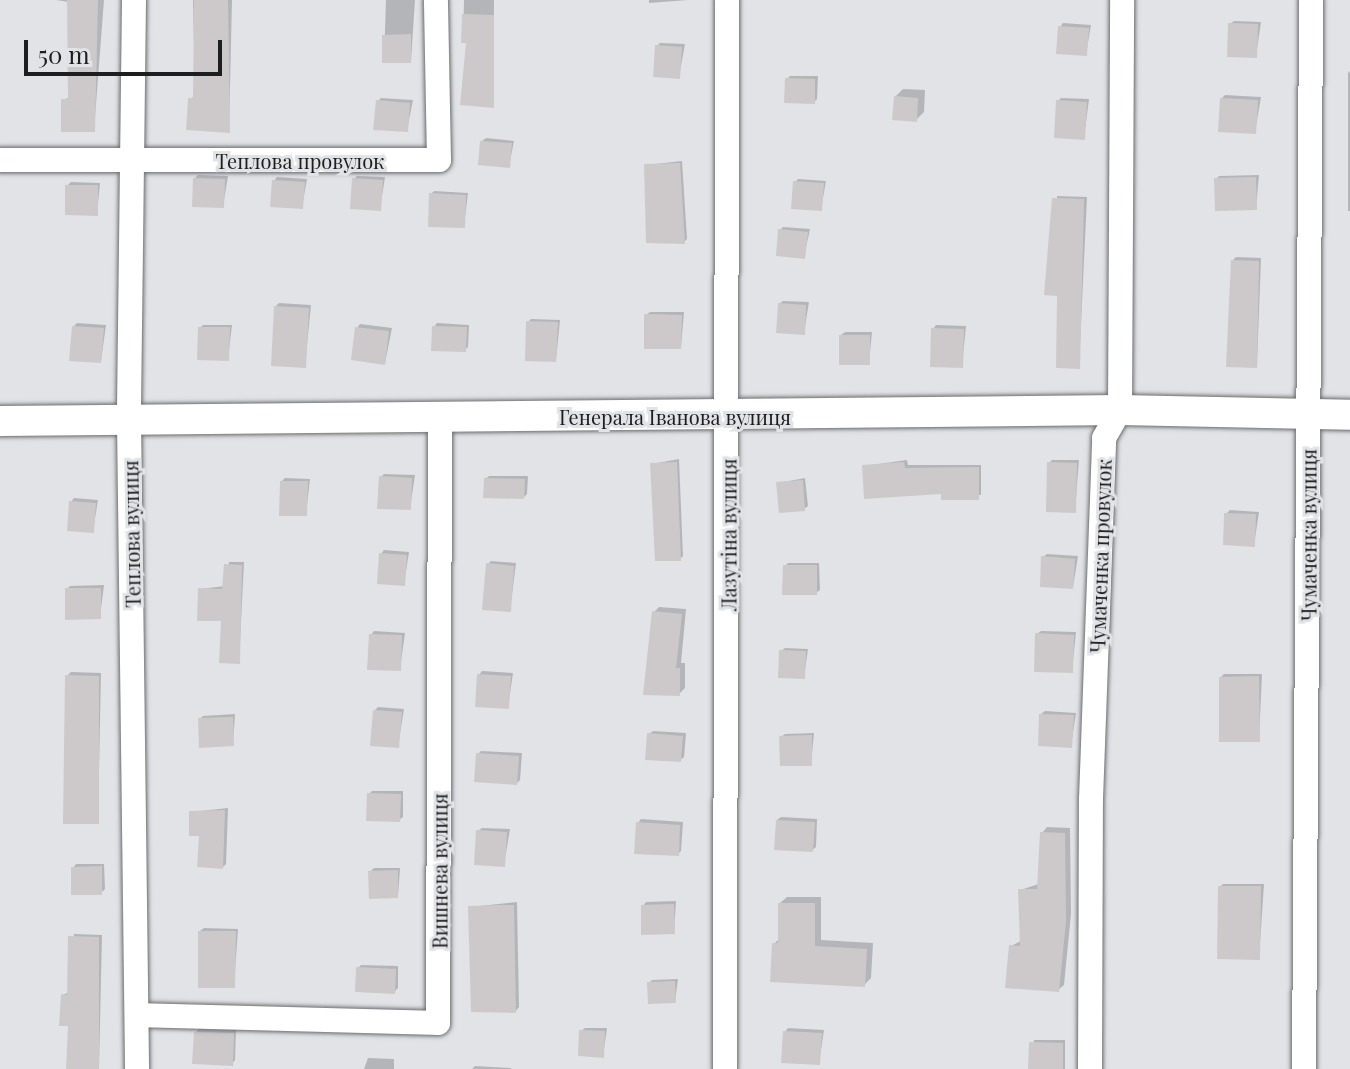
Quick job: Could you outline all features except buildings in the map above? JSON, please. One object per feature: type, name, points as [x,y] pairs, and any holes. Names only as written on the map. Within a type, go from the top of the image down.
[{"type":"street","name":"Теплова вулиця","points":[[134,0],[129,420],[137,1069]]},
{"type":"street","name":"Теплова провулок","points":[[0,160],[439,160],[436,0]]},
{"type":"street","name":"Лазутіна вулиця","points":[[725,1069],[729,416],[727,0]]},
{"type":"street","name":"Чумаченка провулок","points":[[1090,1069],[1091,799],[1104,438],[1120,410],[1122,0]]},
{"type":"street","name":"Чумаченка вулиця","points":[[1304,1069],[1311,0]]},
{"type":"street","name":"Генерала Іванова вулиця","points":[[0,421],[1120,410],[1350,415]]},
{"type":"street","name":"Вишнева вулиця","points":[[137,1015],[438,1023],[440,418]]}]
